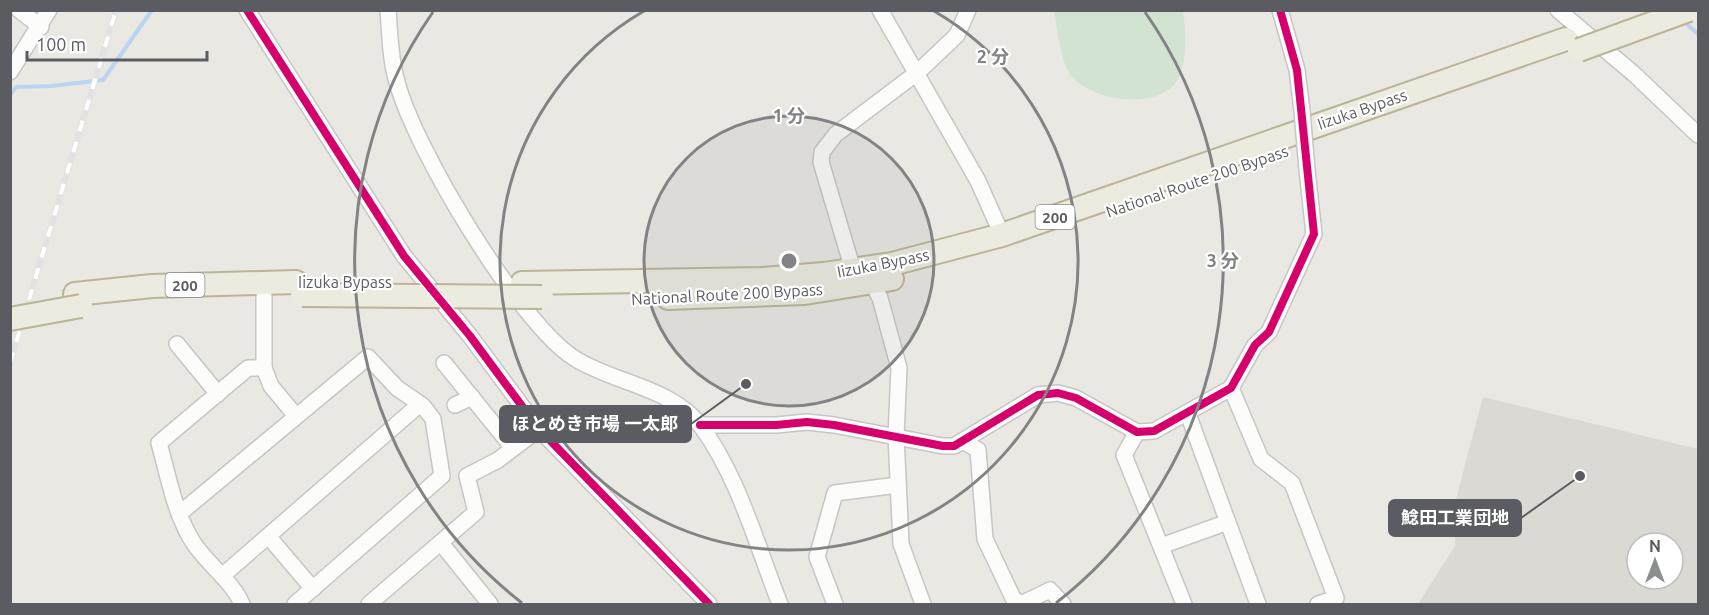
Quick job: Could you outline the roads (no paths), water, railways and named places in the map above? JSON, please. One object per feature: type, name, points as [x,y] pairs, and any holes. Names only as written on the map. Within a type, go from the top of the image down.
[{"type":"highway","name":"Iizuka Bypass","points":[[10,305],[78,300],[152,286],[299,289],[728,280],[853,270],[892,264],[1002,235],[1572,45],[1646,10]]},
{"type":"highway","name":"National Route 200 Bypass","points":[[10,319],[78,300],[264,296],[299,289],[542,297],[739,296],[806,293],[873,283],[1006,248],[1572,45],[1689,10]]},
{"type":"street","points":[[19,10],[41,27]]},
{"type":"street","points":[[10,72],[41,27],[49,10]]},
{"type":"street","points":[[247,10],[404,256],[470,336],[539,429],[709,604]]},
{"type":"street","points":[[388,10],[397,82],[418,137],[441,180],[524,307],[554,344],[573,358],[665,399],[700,425],[735,488],[780,604]]},
{"type":"street","points":[[880,10],[918,72],[978,181],[1002,235]]},
{"type":"street","points":[[923,604],[902,544],[896,436],[899,368],[885,311],[873,283],[853,270],[821,162],[822,152],[836,134],[918,72],[957,35],[968,10]]},
{"type":"street","points":[[700,425],[776,425],[807,422],[943,446],[963,441],[1038,395],[1058,393],[1076,398],[1137,432],[1154,431],[1232,388],[1255,345],[1269,332],[1314,234],[1302,111],[1292,48],[1280,10]]},
{"type":"street","points":[[1558,10],[1634,74],[1698,135]]},
{"type":"street","points":[[264,296],[264,368],[271,386],[296,416]]},
{"type":"street","points":[[177,344],[218,394]]},
{"type":"street","points":[[179,514],[368,357],[397,388],[420,404],[434,419],[442,476],[296,604]]},
{"type":"street","points":[[444,363],[513,448]]},
{"type":"street","points":[[242,604],[192,541],[179,514],[159,443],[248,368],[264,368]]},
{"type":"street","points":[[1232,388],[1261,459],[1292,483],[1336,598],[1318,604]]},
{"type":"street","points":[[455,405],[472,397]]},
{"type":"street","points":[[222,576],[420,404]]},
{"type":"street","points":[[1188,414],[1258,604]]},
{"type":"street","points":[[369,604],[476,512],[467,476],[539,429]]},
{"type":"street","points":[[1137,432],[1124,455],[1184,604]]},
{"type":"street","points":[[963,441],[978,450],[986,539],[1014,600],[1023,603],[1050,590],[1063,604]]},
{"type":"street","points":[[835,604],[817,557],[835,493],[898,485]]},
{"type":"street","points":[[1161,546],[1228,522]]},
{"type":"street","points":[[268,536],[313,589]]},
{"type":"street","points":[[441,543],[490,604]]},
{"type":"waterway","points":[[10,95],[16,87],[51,86],[103,80],[152,10]]},
{"type":"waterway","points":[[1683,21],[1698,34]]},
{"type":"railway","points":[[10,363],[116,10]]},
{"type":"place","name":"ほとめき市場 一太郎","points":[[746,384]]},
{"type":"place","name":"鯰田工業団地","points":[[1580,476]]}]
